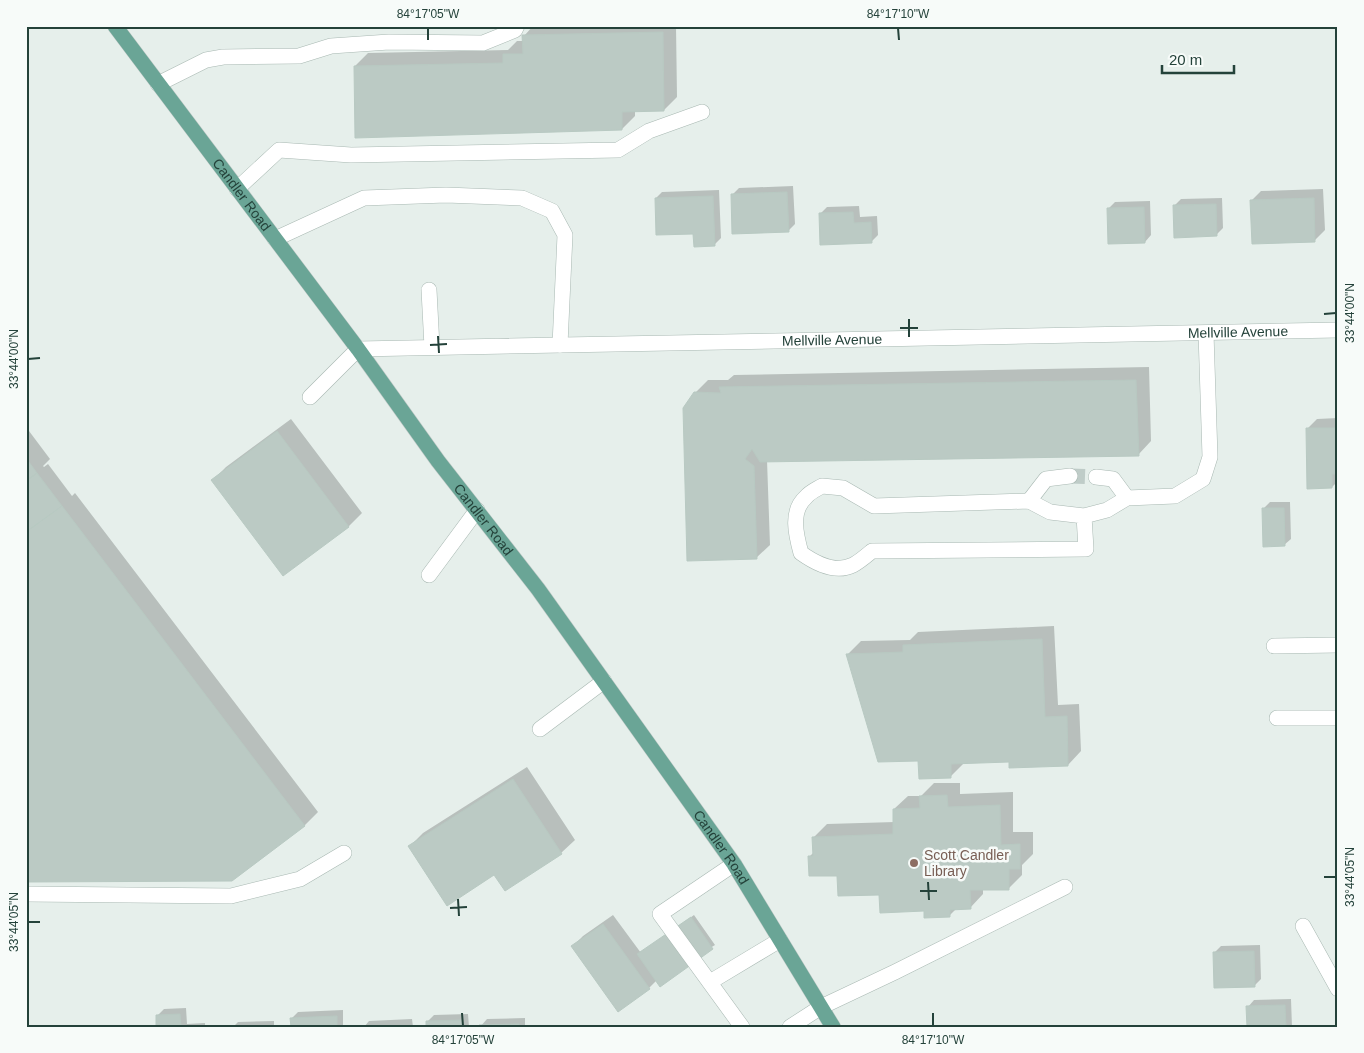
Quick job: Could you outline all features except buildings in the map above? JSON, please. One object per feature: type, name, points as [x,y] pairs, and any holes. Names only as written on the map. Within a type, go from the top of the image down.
[{"type":"main road","name":"Candler Road","points":[[115,26],[358,349],[438,461],[538,589],[604,681],[734,864],[833,1027]]},
{"type":"street","points":[[158,84],[206,60],[223,57],[299,56],[331,46],[389,42],[483,43],[516,30],[517,26]]},
{"type":"street","points":[[237,189],[279,150],[351,155],[618,150],[648,131],[702,112]]},
{"type":"street","points":[[275,239],[364,198],[446,195],[522,198],[552,211],[565,235],[560,345]]},
{"type":"street","points":[[429,290],[432,348]]},
{"type":"street","name":"Mellville Avenue","points":[[358,349],[1338,330]]},
{"type":"street","points":[[1084,516],[1086,549],[872,551],[852,566],[836,569],[813,562],[801,553],[796,535],[795,516],[804,498],[822,486],[843,488],[874,506],[1028,502],[1050,512],[1084,516],[1107,510],[1127,498],[1175,496],[1203,479],[1210,457],[1206,332]]},
{"type":"street","points":[[310,397],[358,349]]},
{"type":"street","points":[[1028,502],[1046,479],[1070,476]]},
{"type":"street","points":[[1096,477],[1113,479],[1127,498]]},
{"type":"street","points":[[429,575],[477,510]]},
{"type":"street","points":[[1274,646],[1338,645]]},
{"type":"street","points":[[540,729],[604,681]]},
{"type":"street","points":[[1277,718],[1338,718]]},
{"type":"street","points":[[26,894],[231,896],[300,879],[344,853]]},
{"type":"street","points":[[734,864],[660,914],[742,1027]]},
{"type":"street","points":[[790,1027],[821,1007],[1065,887]]},
{"type":"street","points":[[1303,926],[1338,989]]},
{"type":"street","points":[[710,982],[780,940]]},
{"type":"tunnel","points":[[1070,476],[1096,477]]},
{"type":"place","name":"Scott Candler Library","points":[[914,863]]}]
